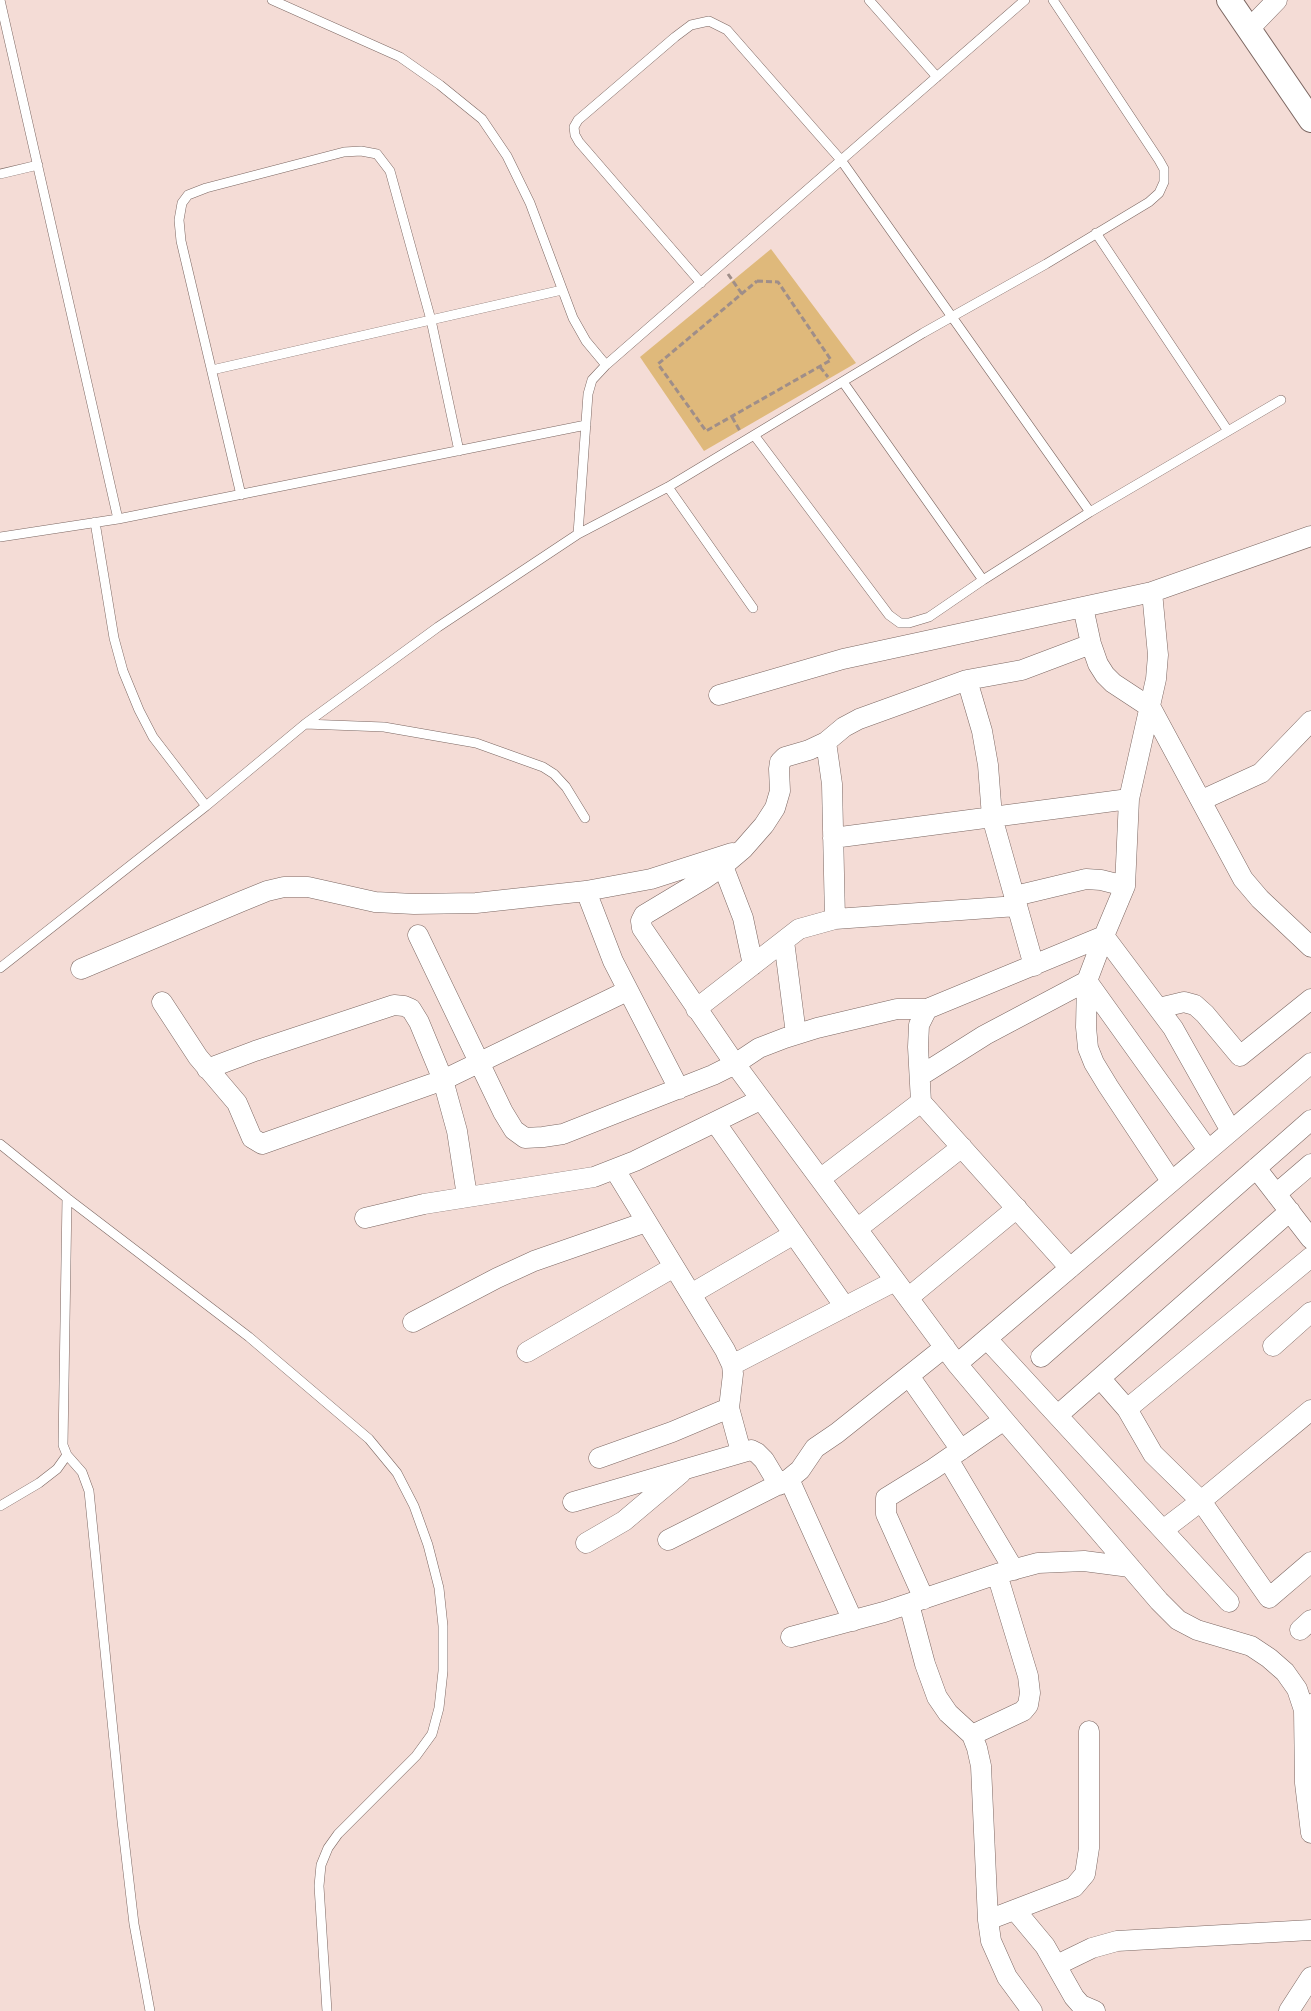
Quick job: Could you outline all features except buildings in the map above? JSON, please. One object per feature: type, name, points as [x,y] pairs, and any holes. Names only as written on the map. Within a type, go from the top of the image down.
[{"type":"street","points":[[1229,0],[1311,120]]},
{"type":"street","points":[[1249,29],[1277,0]]},
{"type":"street","points":[[719,695],[843,659],[1152,592],[1311,536]]},
{"type":"street","points":[[1152,592],[1158,655],[1156,679],[1129,799],[1125,886],[1087,981],[1086,1027],[1088,1048],[1094,1063],[1171,1181]]},
{"type":"street","points":[[1083,607],[1091,644],[1098,664],[1105,675],[1150,708],[1243,879],[1260,899],[1311,947]]},
{"type":"street","points":[[1091,644],[1022,670],[967,680],[859,719],[844,727],[826,742],[785,757],[780,762],[780,791],[775,808],[743,849],[704,879],[644,915],[641,921],[648,939],[760,1100],[957,1364],[1130,1567],[1178,1620],[1197,1630],[1251,1647],[1269,1658],[1285,1672],[1308,1707],[1305,1783],[1311,1833]]},
{"type":"street","points":[[967,680],[982,731],[988,765],[992,817],[1034,966]]},
{"type":"street","points":[[1202,800],[1261,773],[1311,721]]},
{"type":"street","points":[[826,742],[831,784],[835,919]]},
{"type":"street","points":[[833,838],[1129,799]]},
{"type":"street","points":[[81,969],[267,891],[284,887],[308,887],[375,902],[414,904],[488,902],[586,891],[651,879],[743,849]]},
{"type":"street","points":[[723,866],[743,918],[753,965]]},
{"type":"street","points":[[696,1009],[799,930],[835,919],[1016,901],[1086,879],[1125,886]]},
{"type":"street","points":[[586,891],[627,991],[679,1089]]},
{"type":"street","points":[[418,935],[478,1062],[514,1130],[525,1137],[563,1134],[679,1089],[735,1064],[759,1048],[796,1034],[897,1009],[927,1010],[1104,936]]},
{"type":"street","points":[[1104,936],[1173,1028],[1231,1131]]},
{"type":"street","points":[[784,941],[796,1034]]},
{"type":"street","points":[[920,1076],[985,1035],[1087,981]]},
{"type":"street","points":[[1087,981],[1208,1150]]},
{"type":"street","points":[[162,1002],[207,1069],[237,1103],[252,1138],[262,1144],[443,1080],[627,991]]},
{"type":"street","points":[[1159,1008],[1184,1002],[1195,1005],[1240,1056],[1311,999]]},
{"type":"street","points":[[207,1069],[394,1005],[404,1006],[415,1016],[443,1080],[457,1131],[467,1196]]},
{"type":"street","points":[[927,1010],[919,1026],[921,1102],[1070,1268]]},
{"type":"street","points":[[957,1364],[1311,1063]]},
{"type":"street","points":[[365,1218],[467,1196],[594,1177],[615,1170],[760,1100]]},
{"type":"street","points":[[820,1179],[921,1102]]},
{"type":"street","points":[[1041,1357],[1311,1120]]},
{"type":"street","points":[[715,1122],[845,1307]]},
{"type":"street","points":[[857,1229],[962,1147]]},
{"type":"street","points":[[1276,1194],[1311,1164]]},
{"type":"street","points":[[1058,1415],[1100,1378],[1303,1223],[1256,1168]]},
{"type":"street","points":[[615,1170],[732,1365],[729,1408],[741,1452]]},
{"type":"street","points":[[908,1298],[1017,1208]]},
{"type":"street","points":[[413,1322],[497,1278],[534,1262],[646,1222]]},
{"type":"street","points":[[690,1294],[794,1234]]},
{"type":"street","points":[[1127,1409],[1311,1257]]},
{"type":"street","points":[[527,1352],[674,1267]]},
{"type":"street","points":[[732,1365],[895,1281]]},
{"type":"street","points":[[1273,1346],[1311,1312]]},
{"type":"street","points":[[987,1339],[1229,1602]]},
{"type":"street","points":[[668,1540],[784,1482],[800,1470],[815,1448],[945,1347]]},
{"type":"street","points":[[909,1376],[955,1454],[1006,1572],[1028,1676],[1030,1693],[1028,1705],[1023,1711],[972,1735]]},
{"type":"street","points":[[1100,1378],[1127,1409],[1152,1454],[1201,1502],[1269,1598],[1311,1562]]},
{"type":"street","points":[[598,1458],[672,1432],[729,1408]]},
{"type":"street","points":[[1163,1530],[1201,1502],[1311,1410]]},
{"type":"street","points":[[1004,1420],[886,1498],[886,1514],[916,1601],[925,1664],[937,1697],[948,1713],[972,1735],[981,1766],[991,1941],[1008,1977],[1032,2011]]},
{"type":"street","points":[[573,1502],[751,1450],[765,1460],[784,1482],[853,1621]]},
{"type":"street","points":[[586,1543],[624,1521],[688,1467]]},
{"type":"street","points":[[792,1636],[853,1621],[1006,1572],[1059,1561],[1084,1561],[1130,1567]]},
{"type":"street","points":[[988,1920],[1074,1887],[1085,1874],[1089,1848],[1089,1731]]},
{"type":"street","points":[[1016,1910],[1045,1946],[1074,1997],[1081,2005],[1095,2011]]},
{"type":"street","points":[[1057,1965],[1092,1948],[1117,1941],[1311,1930]]},
{"type":"street","points":[[1289,2011],[1311,1977]]},
{"type":"lane","points":[[0,0],[118,519]]},
{"type":"lane","points":[[272,0],[400,57],[482,119],[507,156],[530,203],[573,318],[585,341],[606,365]]},
{"type":"lane","points":[[869,0],[937,76]]},
{"type":"lane","points":[[578,534],[588,394],[592,380],[606,365],[1025,0]]},
{"type":"lane","points":[[0,968],[206,806],[305,724],[438,627],[578,534],[668,487],[952,316],[1149,202],[1159,193],[1164,182],[1164,169],[1053,0]]},
{"type":"lane","points":[[701,283],[579,142],[574,127],[587,112],[675,37],[691,25],[709,21],[727,30],[841,160],[1090,512]]},
{"type":"lane","points":[[241,495],[181,241],[179,220],[182,203],[188,195],[207,188],[344,152],[361,150],[377,154],[390,171],[431,320],[459,451]]},
{"type":"lane","points":[[0,174],[38,165]]},
{"type":"lane","points":[[1096,233],[1228,431]]},
{"type":"lane","points":[[212,370],[562,290]]},
{"type":"lane","points":[[843,382],[983,580]]},
{"type":"lane","points":[[754,435],[889,615],[900,623],[909,623],[929,617],[1090,512],[1281,400]]},
{"type":"lane","points":[[0,537],[118,519],[586,425]]},
{"type":"lane","points":[[668,487],[753,608]]},
{"type":"lane","points":[[95,522],[114,638],[123,671],[153,737],[206,806]]},
{"type":"lane","points":[[305,724],[384,727],[476,743],[548,770],[566,787],[585,818]]},
{"type":"lane","points":[[0,1144],[249,1337],[369,1439],[397,1473],[414,1506],[428,1545],[439,1588],[443,1626],[443,1671],[439,1708],[432,1734],[416,1756],[338,1834],[328,1848],[321,1865],[319,1886],[327,2011]]},
{"type":"lane","points":[[67,1198],[63,1445],[67,1455],[82,1472],[90,1491],[122,1821],[134,1924],[150,2011]]},
{"type":"lane","points":[[0,1506],[39,1483],[57,1469],[67,1455]]},
{"type":"path","points":[[721,265],[742,294]]},
{"type":"path","points":[[757,281],[778,282],[831,360],[706,431],[658,364],[742,294],[757,281]]},
{"type":"shaded area","points":[[771,249],[856,363],[704,451],[640,357]]}]
